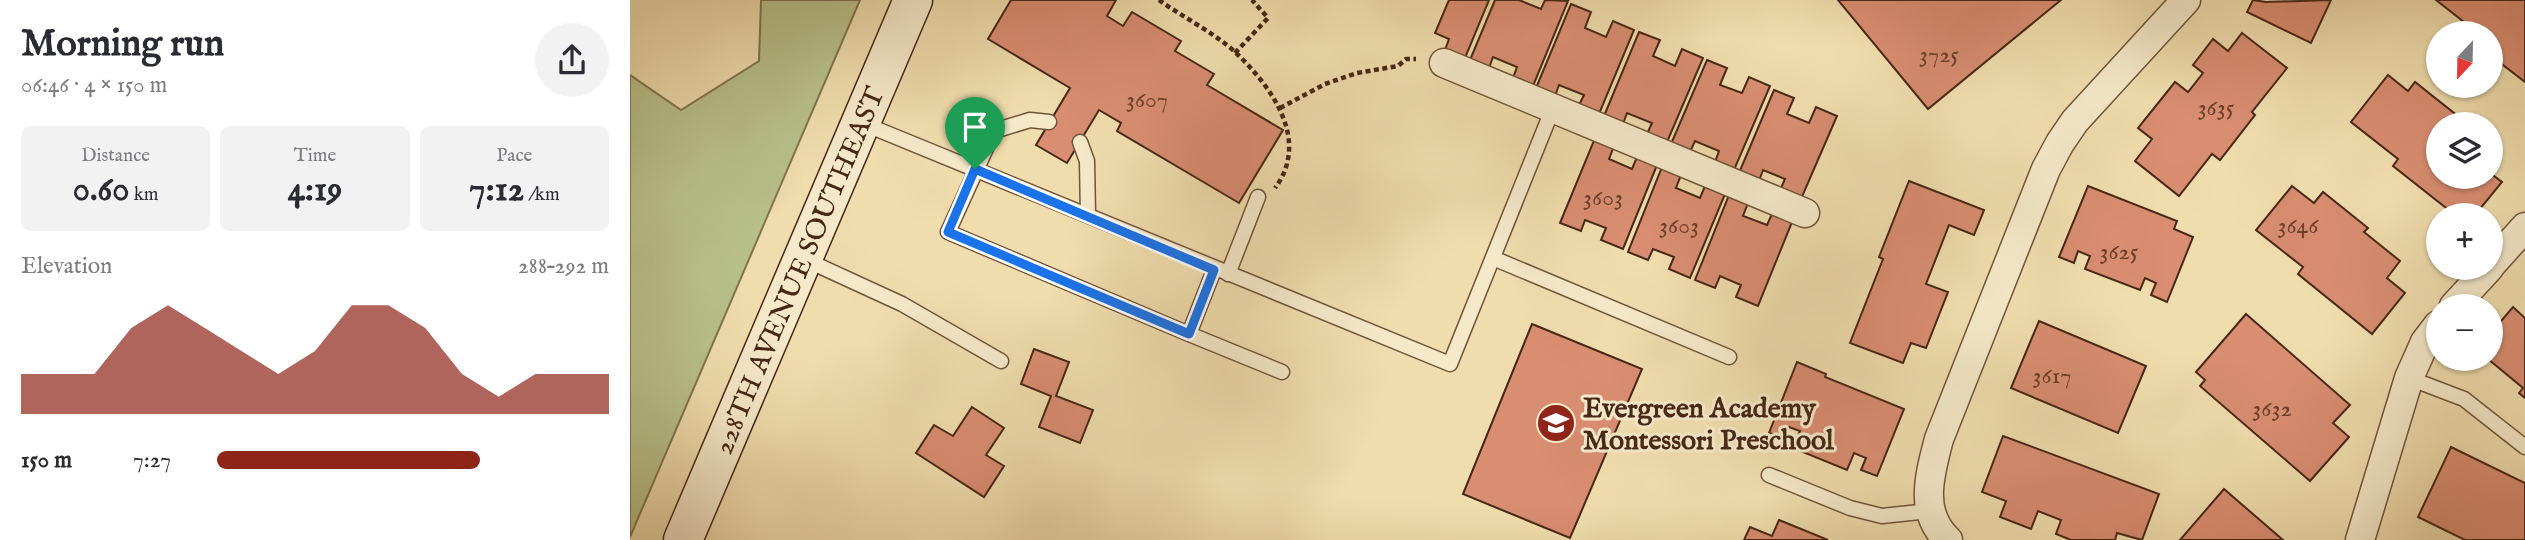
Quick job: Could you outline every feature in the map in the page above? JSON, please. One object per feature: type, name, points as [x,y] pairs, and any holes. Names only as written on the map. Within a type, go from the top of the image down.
[{"type":"main road","name":"228TH AVENUE SOUTHEAST","points":[[683,540],[913,0]]},
{"type":"street","points":[[1948,540],[1929,511],[1928,482],[1939,439],[2046,169],[2075,121],[2186,0]]},
{"type":"street","points":[[1444,63],[1805,213]]},
{"type":"street","points":[[2503,255],[2522,237]]},
{"type":"street","points":[[2465,294],[2478,280]]},
{"type":"street","points":[[2360,540],[2409,378],[2426,341]]},
{"type":"lane","points":[[861,122],[1450,365],[1553,108]]},
{"type":"lane","points":[[1049,122],[1030,120],[994,131],[948,232],[1282,372]]},
{"type":"lane","points":[[1080,142],[1087,161],[1088,215]]},
{"type":"lane","points":[[1189,334],[1258,197]]},
{"type":"lane","points":[[1493,258],[1729,357]]},
{"type":"lane","points":[[803,259],[902,304],[1001,361]]},
{"type":"lane","points":[[2409,378],[2464,399],[2525,447]]},
{"type":"lane","points":[[1769,475],[1850,508],[1882,516],[1929,511]]},
{"type":"path","points":[[1159,0],[1235,52],[1280,108],[1290,139],[1285,165],[1276,187],[1258,197]]},
{"type":"path","points":[[1235,52],[1268,18],[1252,0]]},
{"type":"path","points":[[1280,108],[1325,83],[1357,73],[1398,66],[1406,59],[1414,58],[1433,64],[1444,63]]},
{"type":"green space","points":[[761,0],[860,0],[630,537],[630,75],[681,110],[759,61]]},
{"type":"building","points":[[1011,0],[1116,0],[1107,16],[1123,26],[1132,12],[1181,41],[1175,51],[1214,74],[1207,85],[1283,130],[1239,203],[1117,131],[1121,123],[1099,110],[1067,163],[1036,145],[1070,88],[988,39]]},
{"type":"building","points":[[1449,0],[1489,0],[1465,58],[1445,50],[1449,39],[1435,33]]},
{"type":"building","points":[[1495,0],[1519,0],[1541,9],[1545,0],[1568,1],[1533,86],[1513,78],[1517,67],[1493,57],[1489,68],[1470,60]]},
{"type":"building","points":[[1838,0],[2061,0],[1928,109]]},
{"type":"building","points":[[2253,0],[2331,0],[2311,43],[2247,12]]},
{"type":"building","points":[[2436,0],[2525,0],[2525,82],[2503,65],[2503,21],[2463,21]]},
{"type":"building","points":[[1571,4],[1591,12],[1585,28],[1606,37],[1613,21],[1634,30],[1599,114],[1579,105],[1584,95],[1559,85],[1555,96],[1536,88]]},
{"type":"building","points":[[1639,32],[1660,40],[1653,56],[1675,66],[1682,49],[1703,58],[1667,142],[1647,134],[1652,123],[1627,113],[1623,124],[1604,116]]},
{"type":"building","points":[[2242,33],[2287,68],[2252,112],[2255,115],[2220,160],[2212,154],[2179,196],[2135,161],[2152,139],[2138,128],[2175,82],[2188,92],[2203,73],[2193,65],[2213,39],[2228,51]]},
{"type":"building","points":[[1707,60],[1727,68],[1720,85],[1742,93],[1749,77],[1770,86],[1734,170],[1715,162],[1719,151],[1695,141],[1690,152],[1671,144]]},
{"type":"building","points":[[2388,75],[2408,91],[2415,82],[2426,91],[2426,98],[2435,98],[2453,112],[2426,112],[2426,189],[2496,189],[2485,203],[2440,203],[2393,166],[2398,159],[2351,122]]},
{"type":"building","points":[[1774,90],[1794,98],[1787,114],[1809,123],[1816,107],[1837,116],[1801,199],[1780,190],[1785,179],[1763,170],[1759,181],[1739,173]]},
{"type":"building","points":[[1595,138],[1614,146],[1609,159],[1632,169],[1637,157],[1657,165],[1623,249],[1601,240],[1606,228],[1585,220],[1581,231],[1560,223]]},
{"type":"building","points":[[1662,167],[1681,175],[1676,188],[1700,198],[1705,186],[1725,194],[1690,278],[1669,269],[1674,257],[1653,249],[1648,260],[1628,252]]},
{"type":"building","points":[[1909,181],[1984,210],[1974,235],[1949,225],[1926,284],[1948,292],[1926,348],[1911,343],[1903,363],[1850,343],[1883,259],[1879,257]]},
{"type":"building","points":[[2088,186],[2177,221],[2174,229],[2193,237],[2167,302],[2151,295],[2156,283],[2145,278],[2140,290],[2085,269],[2090,256],[2078,251],[2074,263],[2059,257]]},
{"type":"building","points":[[2292,186],[2314,203],[2323,192],[2368,228],[2364,232],[2400,261],[2387,278],[2405,293],[2372,334],[2298,274],[2303,267],[2256,230]]},
{"type":"building","points":[[1729,195],[1748,203],[1743,216],[1767,225],[1772,214],[1792,222],[1758,306],[1736,297],[1741,285],[1720,276],[1715,288],[1695,280]]},
{"type":"building","points":[[2513,307],[2525,318],[2525,398],[2519,393],[2523,388],[2502,371],[2503,319]]},
{"type":"building","points":[[2246,314],[2350,405],[2333,423],[2349,437],[2310,481],[2200,386],[2205,380],[2196,372]]},
{"type":"building","points":[[2039,321],[2146,366],[2118,433],[2011,388]]},
{"type":"building","name":"Evergreen Academy Montessori Preschool","points":[[1532,324],[1642,369],[1570,538],[1463,494]]},
{"type":"building","points":[[1034,349],[1069,362],[1056,396],[1093,410],[1080,443],[1039,427],[1051,396],[1021,384]]},
{"type":"building","points":[[1797,362],[1826,374],[1825,377],[1904,409],[1877,476],[1861,470],[1866,458],[1854,453],[1847,470],[1793,448],[1800,431],[1789,427],[1784,439],[1769,433]]},
{"type":"building","points":[[972,407],[1004,428],[986,455],[1004,466],[984,497],[916,453],[934,425],[953,436]]},
{"type":"building","points":[[2003,436],[2159,494],[2142,540],[2117,533],[2115,540],[2071,540],[2056,534],[2061,520],[2038,511],[2031,529],[2000,517],[2006,501],[1982,492]]},
{"type":"building","points":[[2451,447],[2525,483],[2525,540],[2465,540],[2418,517]]},
{"type":"building","points":[[2224,489],[2283,540],[2180,540]]},
{"type":"building","points":[[1779,520],[1828,540],[1744,540],[1750,527],[1772,536]]},
{"type":"place","name":"Evergreen Academy Montessori Preschool","points":[[1556,423]]},
{"type":"route","points":[[975,169],[1214,270],[1189,334],[948,232],[975,169]]}]
